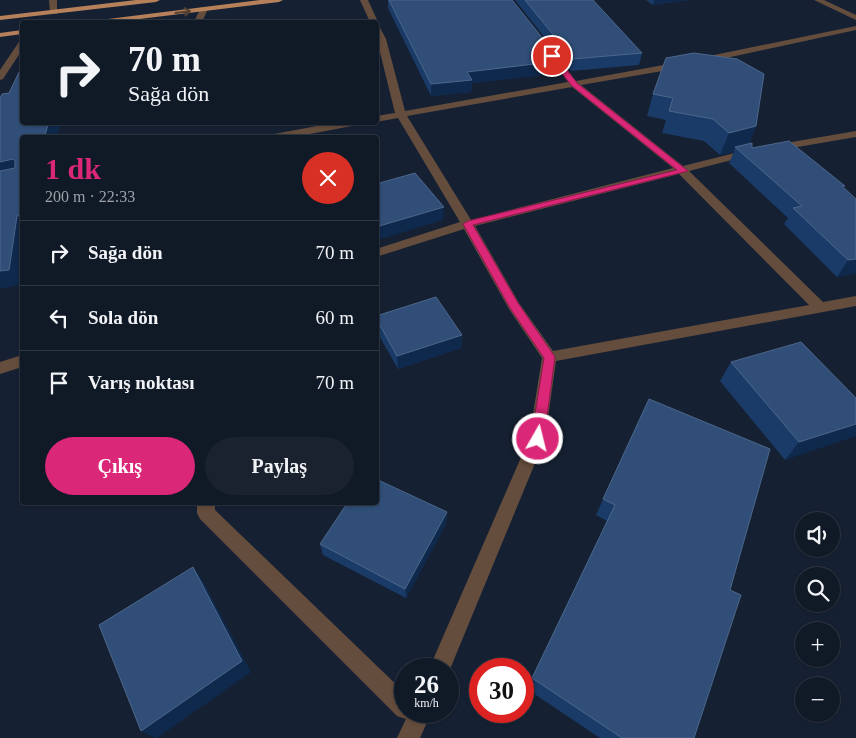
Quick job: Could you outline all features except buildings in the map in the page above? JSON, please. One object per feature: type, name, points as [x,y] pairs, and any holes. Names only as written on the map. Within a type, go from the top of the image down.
[{"type":"highway","points":[[0,18],[156,0]]},
{"type":"highway","points":[[204,0],[204,9]]},
{"type":"highway","points":[[116,20],[279,0]]},
{"type":"highway","points":[[0,35],[20,32]]},
{"type":"street","points":[[54,0],[54,12]]},
{"type":"street","points":[[364,0],[373,20]]},
{"type":"street","points":[[818,0],[856,18]]},
{"type":"street","points":[[199,20],[204,9]]},
{"type":"street","points":[[379,119],[680,65],[856,28]]},
{"type":"street","points":[[379,34],[401,115],[468,224],[514,306],[549,357],[538,439],[444,658]]},
{"type":"street","points":[[538,38],[574,84],[684,171],[821,308]]},
{"type":"street","points":[[0,77],[20,47]]},
{"type":"street","points":[[286,135],[340,125]]},
{"type":"street","points":[[379,252],[468,224],[684,171],[747,153],[856,134]]},
{"type":"street","points":[[549,357],[856,301]]},
{"type":"street","points":[[0,368],[20,362]]},
{"type":"street","points":[[206,505],[206,514],[394,700]]},
{"type":"route","points":[[538,439],[549,357],[514,306],[468,224],[684,171],[574,84],[552,56]]}]
